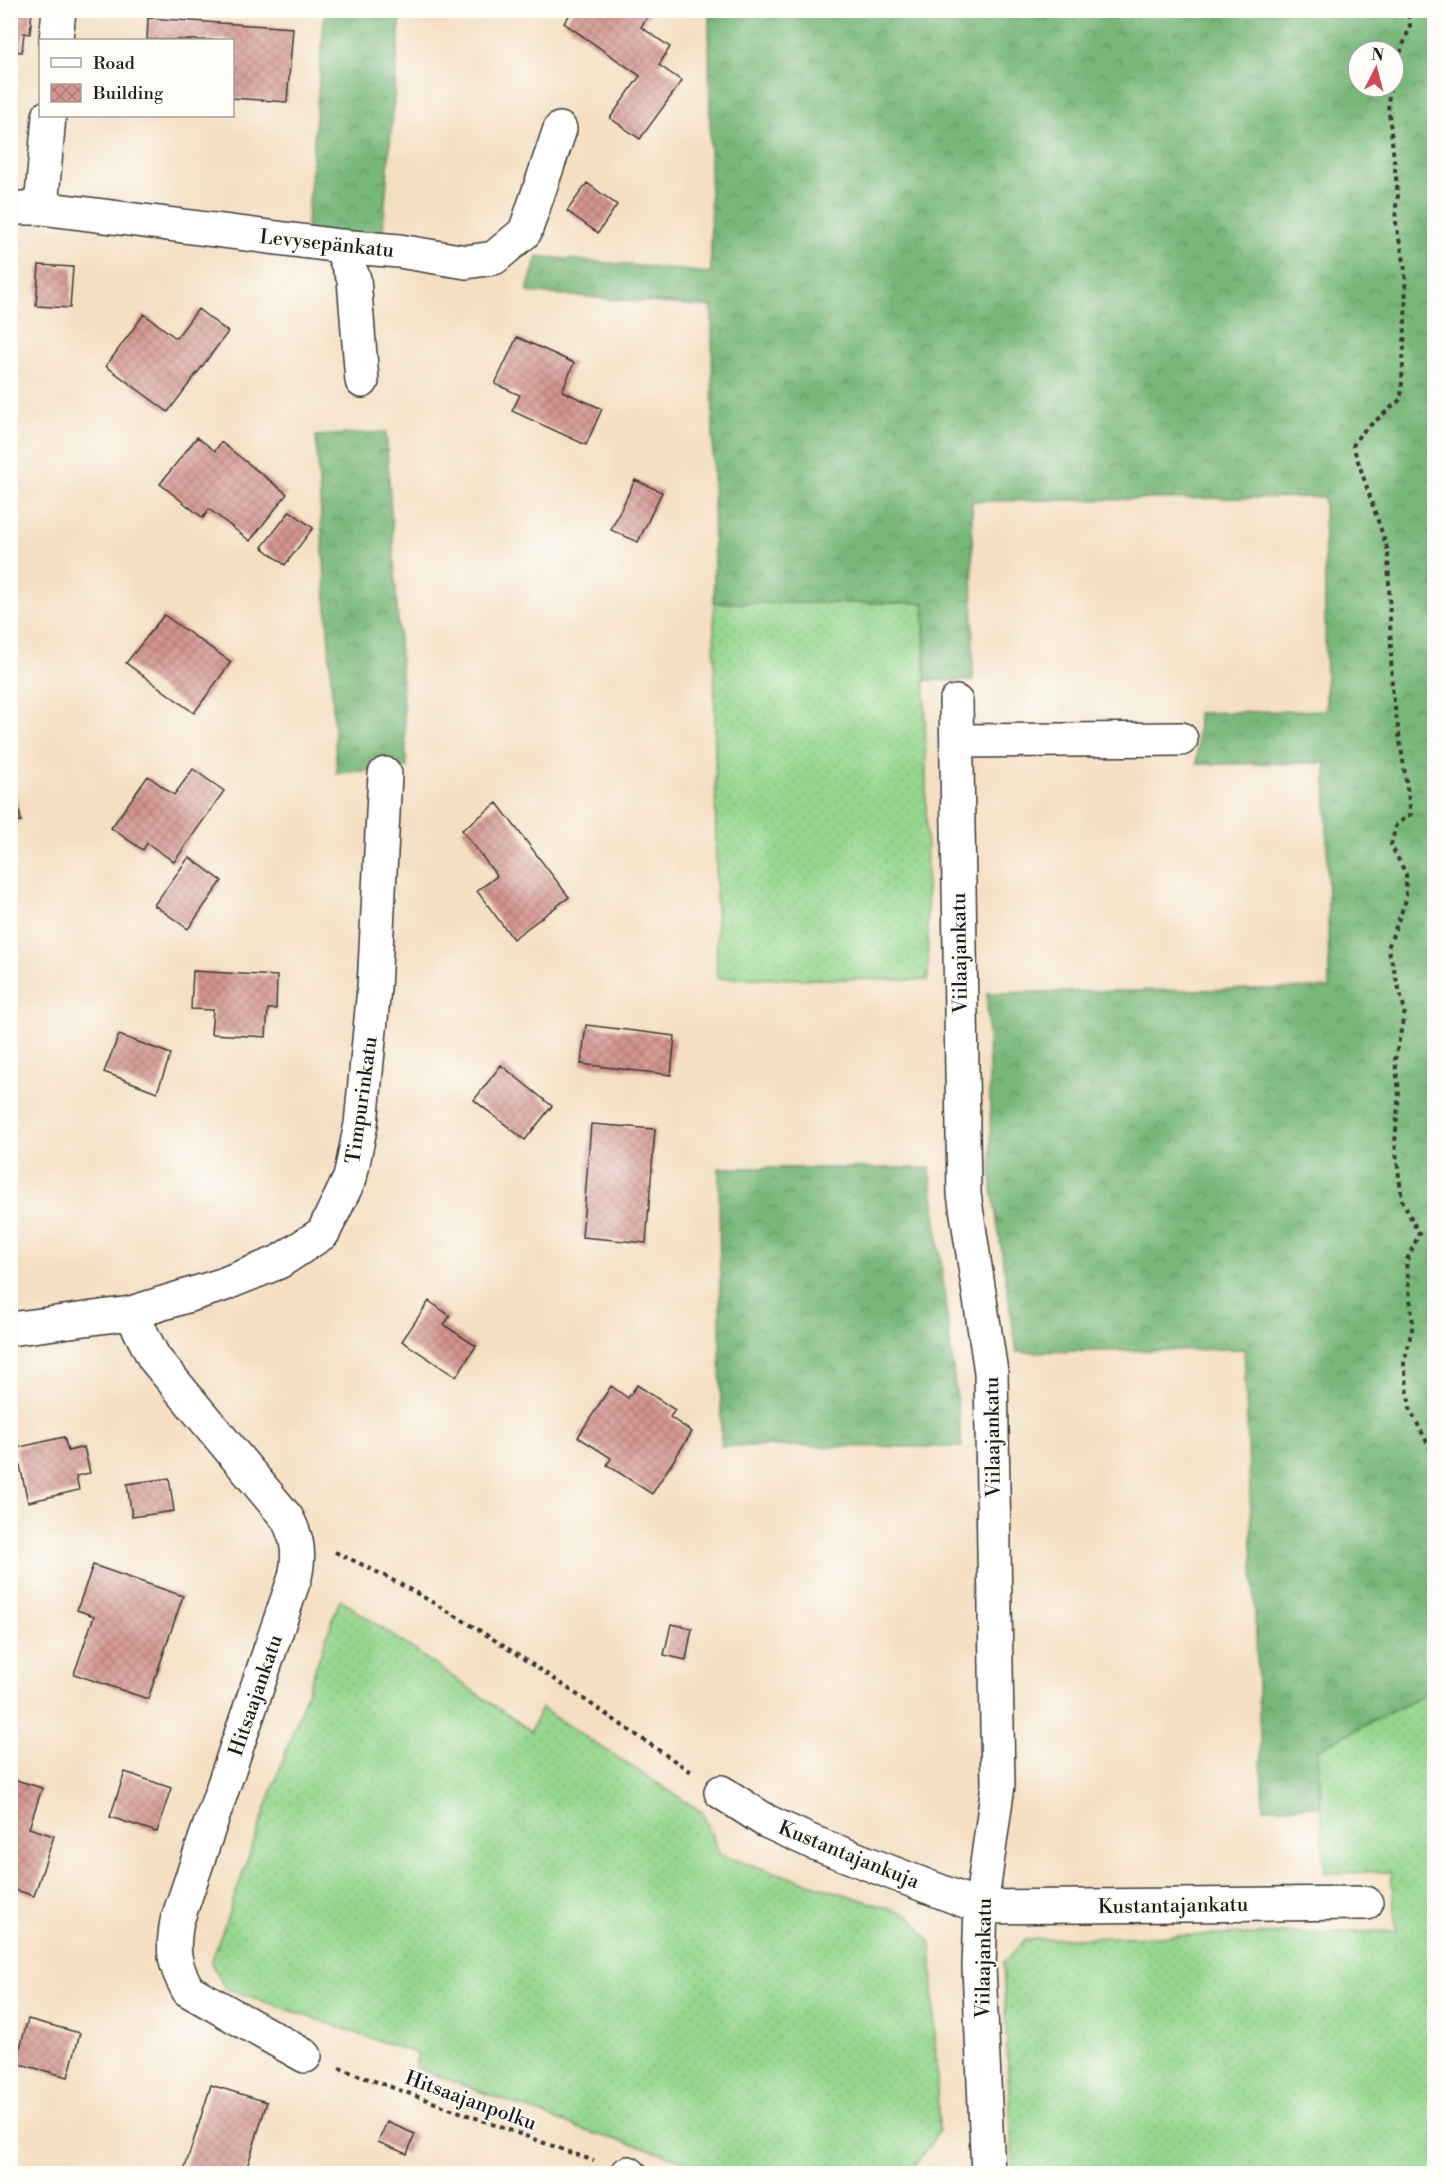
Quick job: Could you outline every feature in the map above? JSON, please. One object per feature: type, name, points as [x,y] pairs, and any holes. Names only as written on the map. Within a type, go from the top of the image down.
[{"type":"street","points":[[56,39],[59,10]]},
{"type":"street","points":[[26,208],[50,117]]},
{"type":"street","name":"Levysepänkatu","points":[[26,208],[399,251],[466,262],[494,258],[525,232],[560,129]]},
{"type":"street","points":[[340,246],[354,279],[362,381]]},
{"type":"street","name":"Viilaajankatu","points":[[956,702],[964,1194],[991,1372],[998,1785],[981,1907],[979,1967],[988,2174]]},
{"type":"street","points":[[957,741],[1181,739]]},
{"type":"street","name":"Timpurinkatu","points":[[10,1329],[131,1313],[222,1285],[279,1262],[323,1233],[350,1178],[368,1064],[385,774]]},
{"type":"street","points":[[131,1313],[154,1358],[287,1518],[298,1538]]},
{"type":"street","name":"Hitsaajankatu","points":[[298,1538],[299,1558],[295,1578],[177,1921],[172,1947],[178,1971],[188,1990],[304,2056]]},
{"type":"street","name":"Kustantajankuja","points":[[721,1792],[766,1821],[812,1842],[981,1907]]},
{"type":"street","name":"Kustantajankatu","points":[[981,1907],[1366,1903]]},
{"type":"path","points":[[1405,39],[1410,26],[1408,10]]},
{"type":"path","points":[[1389,99],[1398,196],[1394,210],[1396,233],[1405,271],[1401,399],[1360,434],[1353,446],[1388,551],[1392,688],[1411,814],[1396,825],[1391,845],[1406,874],[1406,900],[1388,948],[1405,1011],[1395,1060],[1399,1091],[1395,1144],[1402,1200],[1419,1234],[1406,1262],[1413,1324],[1404,1364],[1410,1409],[1434,1456]]},
{"type":"path","points":[[298,1538],[364,1565],[460,1618],[721,1792]]},
{"type":"path","name":"Hitsaajanpolku","points":[[304,2056],[629,2173]]},
{"type":"green space","points":[[325,11],[401,11],[382,241],[306,234]]},
{"type":"green space","points":[[709,11],[1434,11],[1434,1690],[1318,1749],[1320,1806],[1263,1808],[1244,1349],[1017,1352],[992,1188],[987,993],[1329,988],[1326,763],[1197,764],[1198,713],[1326,710],[1324,497],[972,501],[973,681],[926,680],[924,603],[714,603],[712,307],[527,292],[537,256],[711,273]]},
{"type":"green space","points":[[386,432],[407,767],[337,773],[316,436]]},
{"type":"green space","points":[[714,603],[924,603],[928,980],[717,978]]},
{"type":"green space","points":[[719,1168],[930,1168],[962,1447],[721,1446]]},
{"type":"green space","points":[[340,1599],[531,1731],[541,1708],[702,1812],[720,1855],[910,1915],[931,1943],[939,2131],[913,2169],[718,2173],[644,2147],[592,2133],[414,2067],[418,2054],[225,1988],[211,1963]]},
{"type":"green space","points":[[1434,1690],[1434,2173],[1013,2173],[1003,1963],[1026,1939],[1396,1931],[1391,1872],[1325,1873],[1318,1749]]},
{"type":"building","points":[[10,10],[32,10],[30,34],[24,33],[22,52],[14,51],[12,73]]},
{"type":"building","points":[[573,10],[652,10],[641,27],[670,47],[659,65],[682,81],[640,139],[610,118],[640,76],[564,23]]},
{"type":"building","points":[[148,18],[293,28],[287,102],[234,98],[234,39],[147,39]]},
{"type":"building","points":[[587,183],[617,205],[598,233],[567,211]]},
{"type":"building","points":[[39,265],[73,267],[70,308],[36,306]]},
{"type":"building","points":[[198,309],[228,332],[168,412],[106,366],[144,314],[176,338]]},
{"type":"building","points":[[517,337],[574,363],[562,391],[602,409],[586,445],[512,411],[520,395],[495,384]]},
{"type":"building","points":[[197,437],[215,451],[221,442],[287,494],[250,541],[209,509],[203,518],[160,484]]},
{"type":"building","points":[[635,480],[662,492],[638,542],[611,530]]},
{"type":"building","points":[[290,511],[313,528],[285,565],[262,547]]},
{"type":"building","points":[[164,615],[231,662],[194,713],[126,663]]},
{"type":"building","points":[[10,765],[21,821],[10,822]]},
{"type":"building","points":[[193,769],[224,791],[174,862],[147,843],[143,850],[111,828],[148,776],[174,795]]},
{"type":"building","points":[[497,803],[569,897],[513,939],[477,891],[497,876],[462,830]]},
{"type":"building","points":[[189,857],[222,881],[188,929],[154,905]]},
{"type":"building","points":[[193,971],[277,976],[276,1009],[268,1009],[266,1037],[211,1034],[213,1010],[191,1009]]},
{"type":"building","points":[[586,1025],[675,1036],[671,1075],[581,1064]]},
{"type":"building","points":[[119,1035],[171,1054],[157,1092],[104,1072]]},
{"type":"building","points":[[501,1065],[552,1106],[525,1140],[474,1100]]},
{"type":"building","points":[[591,1124],[655,1129],[646,1243],[582,1237]]},
{"type":"building","points":[[429,1301],[450,1316],[444,1325],[476,1346],[456,1377],[402,1341]]},
{"type":"building","points":[[637,1385],[675,1410],[670,1417],[692,1432],[652,1494],[607,1465],[611,1458],[578,1437],[611,1386],[628,1398]]},
{"type":"building","points":[[64,1437],[68,1451],[84,1447],[90,1473],[76,1476],[79,1490],[28,1502],[16,1448]]},
{"type":"building","points":[[169,1478],[174,1511],[132,1517],[127,1484]]},
{"type":"building","points":[[93,1565],[183,1596],[148,1699],[74,1674],[94,1616],[77,1610]]},
{"type":"building","points":[[671,1624],[692,1628],[686,1660],[664,1655]]},
{"type":"building","points":[[125,1772],[171,1788],[157,1832],[110,1817]]},
{"type":"building","points":[[10,1778],[42,1788],[29,1828],[54,1836],[34,1896],[10,1888]]},
{"type":"building","points":[[28,2019],[80,2033],[68,2077],[16,2063]]},
{"type":"building","points":[[211,2085],[267,2102],[245,2174],[183,2174]]},
{"type":"building","points":[[387,2122],[415,2134],[407,2154],[378,2142]]}]
